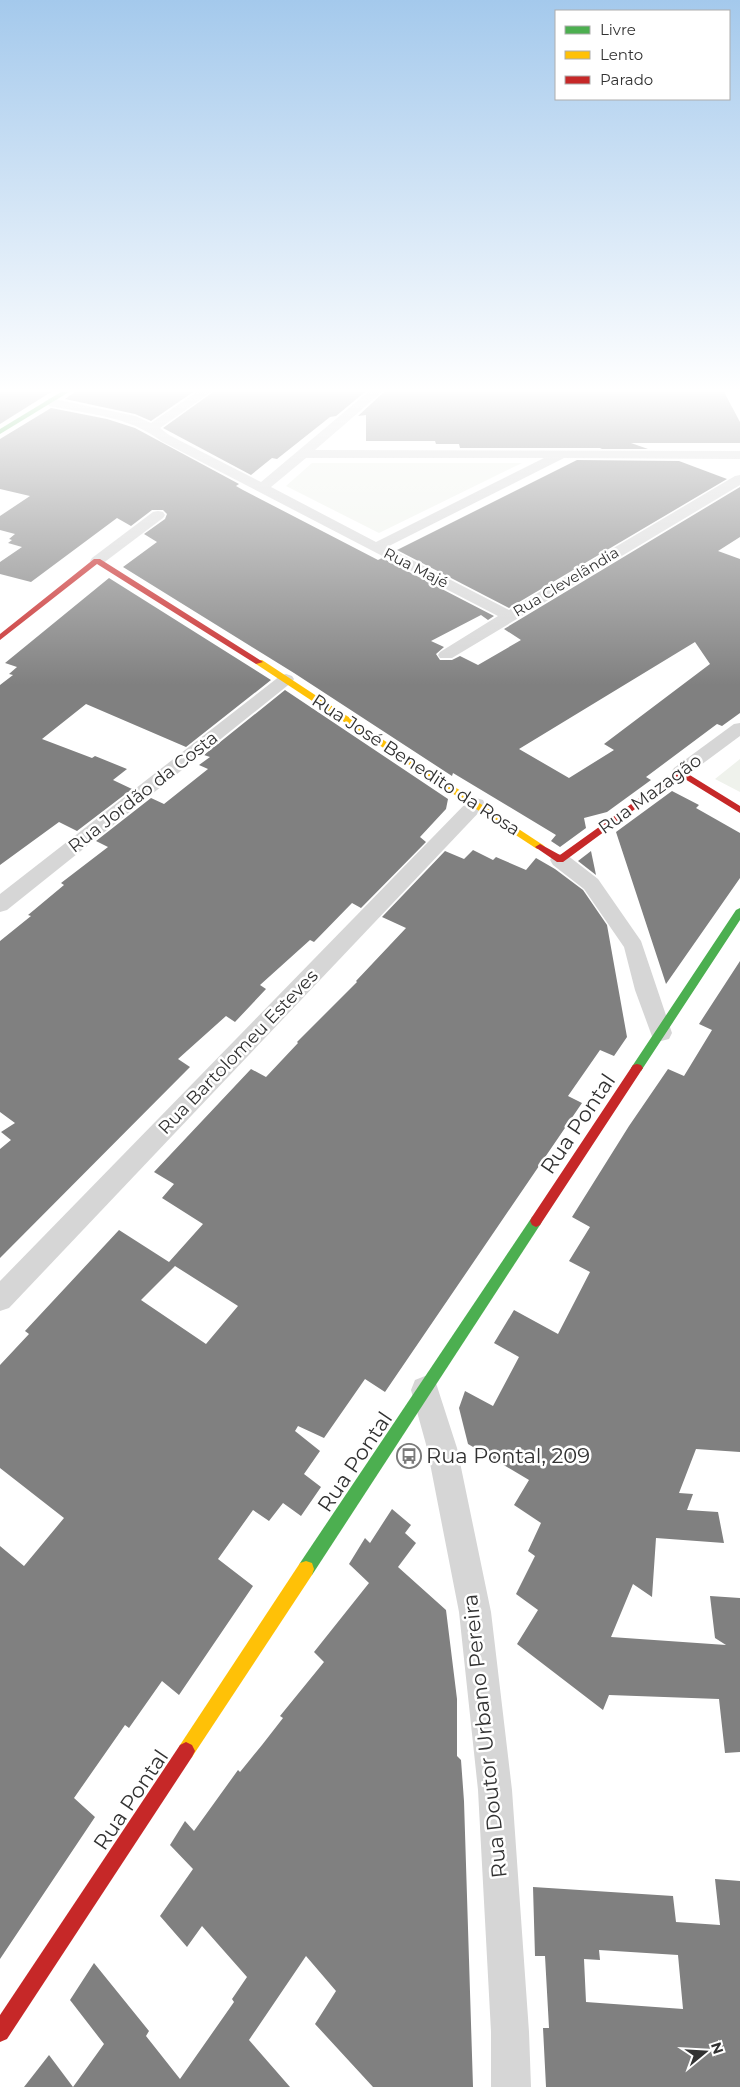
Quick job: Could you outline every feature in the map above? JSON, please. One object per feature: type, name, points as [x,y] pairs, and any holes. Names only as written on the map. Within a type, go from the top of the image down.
[{"type":"street","name":"Rua Majé","points":[[265,489],[509,616]]},
{"type":"street","points":[[376,547],[492,489]]},
{"type":"street","name":"Rua Clevelândia","points":[[446,655],[724,489]]},
{"type":"street","points":[[0,638],[158,514]]},
{"type":"street","name":"Rua José Benedito da Rosa","points":[[96,561],[286,680],[560,860],[591,884],[634,946],[646,990],[661,1033]]},
{"type":"street","name":"Rua Jordão da Costa","points":[[0,905],[286,680]]},
{"type":"street","name":"Rua Mazagão","points":[[560,860],[740,728]]},
{"type":"street","points":[[680,772],[740,810]]},
{"type":"street","name":"Rua Bartolomeu Esteves","points":[[0,1299],[476,804]]},
{"type":"street","name":"Rua Pontal","points":[[0,2032],[740,912]]},
{"type":"street","name":"Rua Doutor Urbano Pereira","points":[[425,1390],[442,1448],[475,1612],[495,1790],[511,2087]]},
{"type":"shaded area","points":[[293,489],[468,489],[379,533]]},
{"type":"shaded area","points":[[740,759],[740,792],[715,779]]},
{"type":"building","points":[[2,489],[242,489],[378,560],[382,558],[494,616],[488,620],[481,615],[431,641],[444,647],[436,654],[440,660],[452,660],[460,656],[478,665],[521,640],[504,629],[736,489],[740,489],[740,537],[718,551],[740,559],[740,713],[722,726],[717,724],[646,777],[651,780],[607,812],[584,818],[586,828],[560,847],[551,841],[556,835],[453,773],[452,776],[294,673],[123,567],[157,542],[144,534],[165,519],[167,514],[163,510],[152,510],[131,526],[117,518],[31,582],[0,574],[0,562],[22,547],[8,543],[12,540],[9,539],[15,534],[0,530],[0,516],[30,496]],"holes":[[[695,642],[710,664],[604,744],[614,750],[569,778],[519,749]]]},
{"type":"building","points":[[518,489],[709,489],[509,608],[397,550]]},
{"type":"building","points":[[109,578],[271,680],[186,747],[86,704],[42,739],[92,758],[95,756],[127,769],[113,780],[132,789],[77,831],[59,822],[0,865],[0,685],[13,675],[9,674],[17,667],[5,663]]},
{"type":"building","points":[[285,690],[448,799],[446,809],[420,837],[426,842],[361,908],[352,903],[314,942],[310,940],[260,985],[266,989],[235,1022],[226,1016],[178,1059],[190,1067],[0,1258],[0,1149],[11,1140],[1,1132],[15,1123],[0,1112],[0,941],[31,916],[28,915],[64,885],[61,883],[108,847],[96,841],[151,798],[164,804],[208,769],[199,765],[210,757],[204,755]]},
{"type":"building","points":[[672,791],[699,805],[696,808],[740,833],[740,878],[666,984],[616,832]]},
{"type":"building","points":[[473,850],[493,860],[496,857],[526,870],[536,858],[555,869],[583,890],[607,925],[627,1037],[614,1056],[600,1050],[568,1096],[582,1103],[385,1392],[365,1379],[324,1438],[298,1426],[295,1431],[320,1451],[304,1474],[321,1487],[301,1516],[283,1503],[269,1521],[253,1510],[218,1559],[253,1586],[179,1695],[162,1681],[129,1728],[125,1725],[74,1798],[95,1817],[0,1959],[0,1546],[24,1566],[64,1518],[0,1468],[0,1365],[29,1334],[25,1331],[119,1230],[169,1262],[203,1224],[162,1198],[174,1184],[154,1172],[251,1069],[266,1077],[406,928],[382,917],[445,851],[464,859]],"holes":[[[175,1266],[238,1306],[206,1344],[141,1300]]]},
{"type":"building","points":[[591,851],[596,875],[578,861]]},
{"type":"building","points":[[740,961],[740,1452],[696,1449],[679,1493],[693,1494],[687,1510],[718,1512],[724,1543],[656,1538],[652,1597],[633,1584],[611,1637],[726,1645],[715,1638],[710,1596],[740,1598],[740,1752],[725,1753],[719,1699],[609,1695],[603,1710],[517,1644],[538,1610],[516,1594],[535,1556],[528,1551],[541,1523],[514,1505],[529,1480],[468,1444],[459,1408],[465,1391],[493,1406],[519,1357],[494,1343],[514,1310],[558,1334],[590,1272],[569,1261],[590,1227],[572,1217],[629,1126],[668,1069],[684,1076],[712,1030],[699,1024]]},
{"type":"building","points":[[392,1509],[411,1525],[405,1533],[416,1543],[398,1567],[446,1610],[457,1699],[457,1756],[461,1760],[464,1801],[473,2087],[373,2087],[315,2024],[336,1991],[306,1956],[249,2040],[290,2087],[73,2087],[104,2044],[70,2000],[94,1963],[149,2031],[146,2036],[180,2079],[234,2002],[232,1999],[247,1977],[202,1926],[187,1947],[160,1916],[193,1869],[170,1845],[185,1821],[194,1831],[238,1770],[240,1772],[262,1745],[283,1718],[280,1716],[324,1662],[314,1652],[369,1583],[349,1564],[365,1538],[370,1543]]},
{"type":"building","points":[[715,1879],[740,1881],[740,2087],[546,2087],[543,2028],[549,2028],[545,1956],[535,1956],[533,1887],[673,1896],[676,1922],[720,1925]],"holes":[[[599,1950],[678,1955],[683,2009],[586,2002],[584,1959],[600,1960]]]},
{"type":"building","points":[[49,2055],[73,2087],[24,2087]]},
{"type":"traffic: fast","points":[[637,1068],[740,912]]},
{"type":"traffic: fast","points":[[306,1569],[536,1221]]},
{"type":"traffic: slow","points":[[259,662],[540,847]]},
{"type":"traffic: slow","points":[[186,1751],[306,1569]]},
{"type":"traffic: jam","points":[[0,638],[97,561],[259,662]]},
{"type":"traffic: jam","points":[[540,847],[560,860],[680,772],[740,810]]},
{"type":"traffic: jam","points":[[536,1221],[637,1068]]},
{"type":"traffic: jam","points":[[0,2032],[186,1751]]},
{"type":"place","name":"Rua Pontal, 209","points":[[409,1456]]}]
